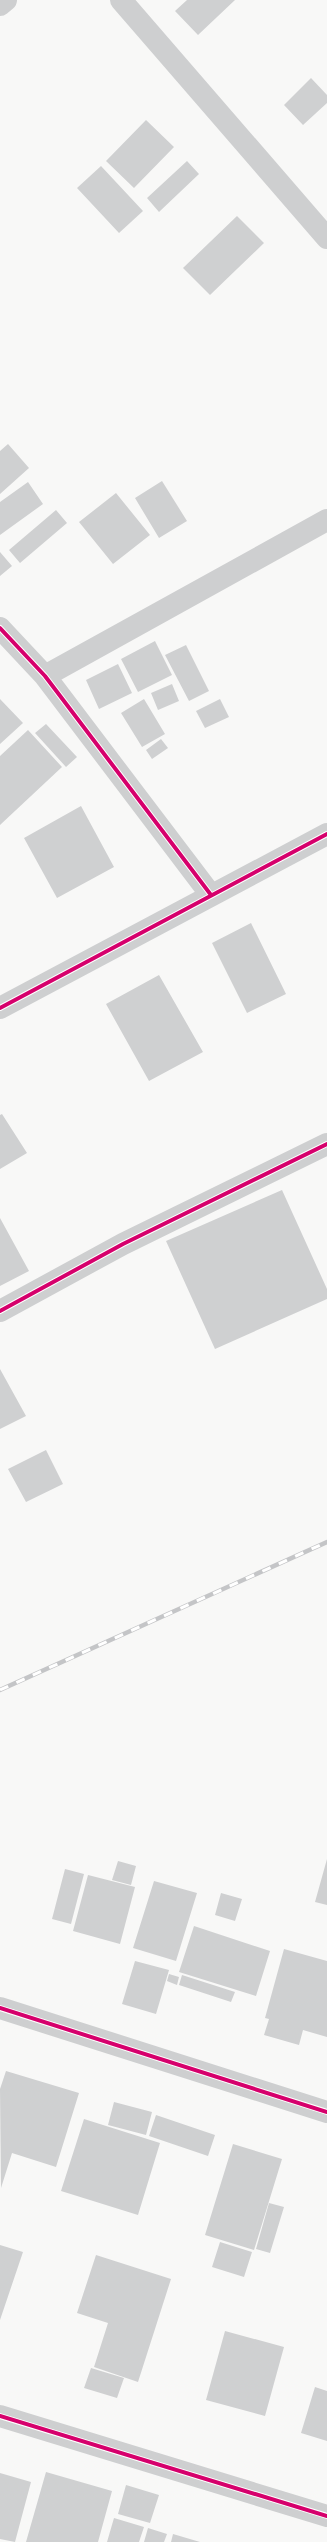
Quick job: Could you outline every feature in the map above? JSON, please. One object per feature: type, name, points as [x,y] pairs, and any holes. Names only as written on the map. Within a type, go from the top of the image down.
[{"type":"street","points":[[0,5],[6,0]]},
{"type":"street","points":[[121,0],[327,238]]},
{"type":"street","points":[[46,676],[327,520]]},
{"type":"street","points":[[0,628],[46,676],[211,895]]},
{"type":"street","points":[[0,1008],[327,834]]},
{"type":"street","points":[[0,1311],[123,1244],[327,1144]]},
{"type":"street","points":[[0,2008],[327,2112]]},
{"type":"street","points":[[0,2416],[327,2516]]},
{"type":"building","points":[[187,0],[235,0],[198,35],[175,11]]},
{"type":"building","points":[[311,78],[327,95],[327,103],[303,125],[284,105]]},
{"type":"building","points":[[146,120],[174,147],[134,188],[106,161]]},
{"type":"building","points":[[187,161],[199,174],[159,212],[147,198]]},
{"type":"building","points":[[101,166],[143,211],[119,233],[77,188]]},
{"type":"building","points":[[237,216],[264,243],[210,295],[183,268]]},
{"type":"building","points":[[8,444],[29,468],[0,494],[0,451]]},
{"type":"building","points":[[162,481],[187,521],[159,538],[135,498]]},
{"type":"building","points":[[28,482],[43,504],[0,535],[0,502]]},
{"type":"building","points":[[116,493],[150,535],[113,564],[79,522]]},
{"type":"building","points":[[56,510],[67,523],[20,563],[9,550]]},
{"type":"building","points":[[0,552],[12,566],[0,576]]},
{"type":"building","points":[[155,641],[172,675],[138,692],[121,659]]},
{"type":"building","points":[[186,645],[209,691],[189,701],[165,655]]},
{"type":"building","points":[[118,664],[132,693],[99,709],[86,680]]},
{"type":"building","points":[[172,684],[179,701],[158,710],[151,693]]},
{"type":"building","points":[[0,699],[23,723],[0,744]]},
{"type":"building","points":[[144,699],[165,734],[142,747],[121,713]]},
{"type":"building","points":[[220,699],[229,717],[205,728],[196,711]]},
{"type":"building","points":[[46,724],[77,757],[66,767],[35,733]]},
{"type":"building","points":[[28,730],[62,767],[0,825],[0,756]]},
{"type":"building","points":[[161,739],[168,748],[152,759],[146,750]]},
{"type":"building","points":[[81,806],[114,867],[57,898],[24,838]]},
{"type":"building","points":[[251,923],[286,994],[247,1013],[212,943]]},
{"type":"building","points":[[159,975],[203,1052],[149,1081],[106,1004]]},
{"type":"building","points":[[2,1114],[27,1153],[0,1169],[0,1115]]},
{"type":"building","points":[[282,1190],[327,1289],[327,1299],[215,1349],[166,1241]]},
{"type":"building","points":[[0,1218],[29,1271],[0,1286]]},
{"type":"building","points":[[0,1369],[26,1416],[0,1429]]},
{"type":"building","points":[[46,1450],[63,1484],[26,1502],[8,1469]]},
{"type":"building","points":[[327,1859],[327,1905],[315,1902]]},
{"type":"building","points":[[118,1861],[136,1866],[131,1885],[112,1880]]},
{"type":"building","points":[[65,1869],[84,1874],[71,1924],[52,1919]]},
{"type":"building","points":[[88,1875],[135,1887],[120,1944],[73,1931]]},
{"type":"building","points":[[154,1881],[197,1893],[176,1961],[133,1948]]},
{"type":"building","points":[[221,1893],[242,1899],[235,1921],[215,1915]]},
{"type":"building","points":[[194,1926],[270,1951],[256,1996],[179,1972]]},
{"type":"building","points":[[284,1949],[327,1961],[327,2037],[303,2030],[299,2045],[264,2035],[269,2019],[265,2018]]},
{"type":"building","points":[[135,1961],[169,1970],[156,2014],[122,2004]]},
{"type":"building","points":[[169,1974],[179,1977],[177,1985],[167,1981]]},
{"type":"building","points":[[182,1975],[235,1992],[231,2002],[179,1985]]},
{"type":"building","points":[[6,2071],[79,2093],[56,2167],[12,2153],[1,2188],[0,2089]]},
{"type":"building","points":[[114,2102],[152,2112],[146,2135],[108,2125]]},
{"type":"building","points":[[156,2115],[215,2135],[208,2156],[149,2136]]},
{"type":"building","points":[[84,2119],[160,2143],[138,2215],[61,2191]]},
{"type":"building","points":[[233,2144],[282,2159],[254,2250],[205,2235]]},
{"type":"building","points":[[269,2203],[284,2207],[270,2253],[256,2249]]},
{"type":"building","points":[[220,2242],[252,2252],[244,2277],[212,2267]]},
{"type":"building","points":[[0,2245],[23,2252],[0,2320]]},
{"type":"building","points":[[96,2255],[171,2279],[138,2382],[94,2367],[108,2323],[77,2313]]},
{"type":"building","points":[[225,2331],[284,2347],[265,2416],[206,2400]]},
{"type":"building","points":[[91,2368],[124,2378],[117,2398],[84,2388]]},
{"type":"building","points":[[315,2387],[327,2391],[327,2441],[301,2433]]},
{"type":"building","points":[[46,2472],[112,2491],[98,2542],[26,2542]]},
{"type":"building","points":[[0,2473],[31,2482],[15,2542],[0,2539]]},
{"type":"building","points":[[126,2485],[159,2495],[150,2523],[118,2514]]},
{"type":"building","points":[[114,2518],[144,2527],[139,2542],[107,2542]]},
{"type":"building","points":[[148,2528],[167,2534],[164,2542],[144,2542]]},
{"type":"building","points":[[173,2534],[200,2542],[171,2542]]},
{"type":"railway","points":[[0,1690],[327,1542]]},
{"type":"cycle path","points":[[0,628],[45,676],[211,895]]},
{"type":"cycle path","points":[[0,1008],[327,834]]},
{"type":"cycle path","points":[[0,1311],[123,1244],[327,1144]]},
{"type":"cycle path","points":[[0,2008],[327,2112]]},
{"type":"cycle path","points":[[0,2416],[327,2516]]}]
